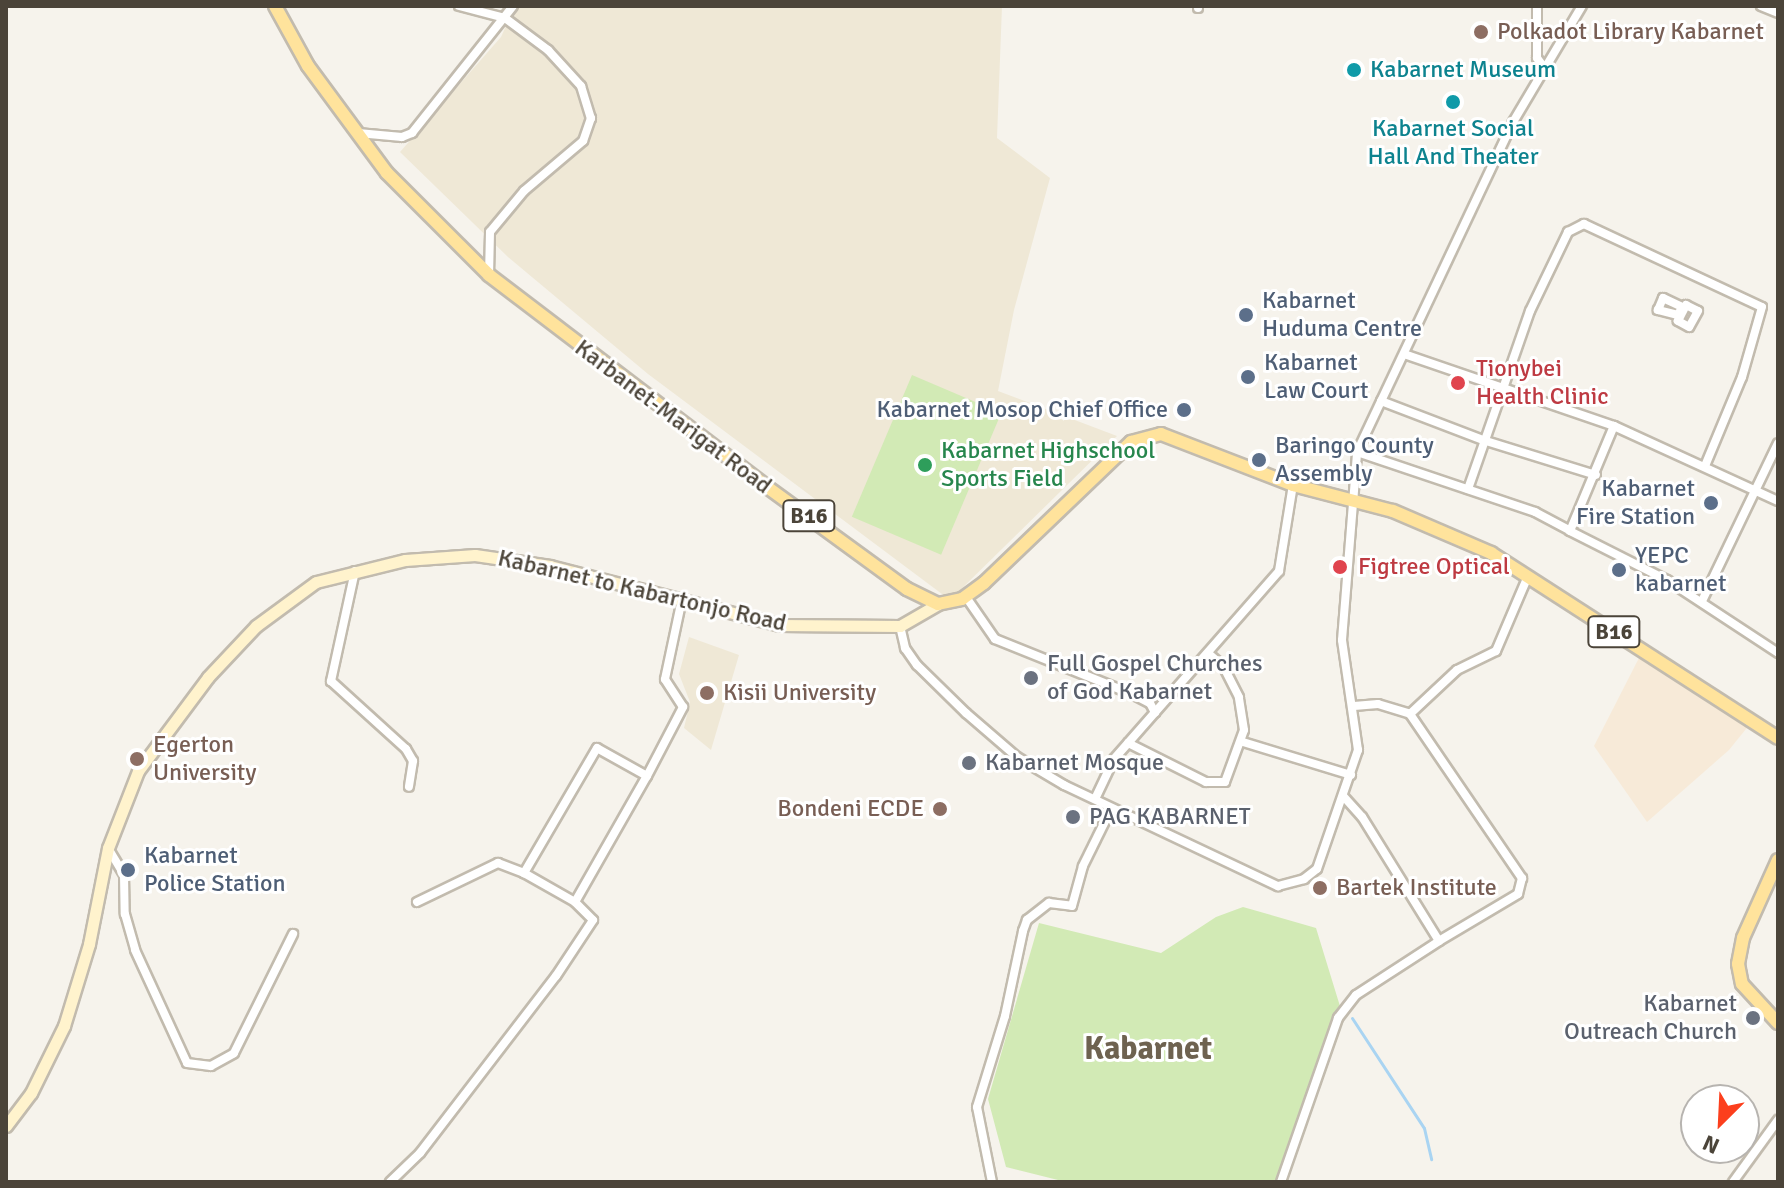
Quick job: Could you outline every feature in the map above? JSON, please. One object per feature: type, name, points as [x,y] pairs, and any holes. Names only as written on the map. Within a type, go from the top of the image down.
[{"type":"main road","name":"Karbanet-Marigat Road","points":[[275,6],[308,66],[387,173],[489,275],[763,484],[907,589],[938,604]]},
{"type":"main road","name":"B16","points":[[938,604],[966,597],[1131,442],[1145,436],[1183,441],[1293,485],[1352,499],[1447,532],[1528,576],[1778,738]]},
{"type":"main road","name":"Kabarnet to Kabartonjo Road","points":[[6,1126],[53,1055],[68,1015],[89,944],[108,848],[138,771],[208,677],[275,609],[316,582],[355,570],[475,555],[550,566],[779,625],[900,626]]},
{"type":"main road","points":[[900,626],[938,604]]},
{"type":"main road","points":[[1778,860],[1743,938],[1738,964],[1742,984],[1778,1023]]},
{"type":"street","points":[[459,6],[505,18],[548,50],[581,86],[591,118],[583,141],[524,191],[490,232],[489,275]]},
{"type":"street","points":[[357,133],[402,137],[412,133],[513,6]]},
{"type":"street","points":[[1537,6],[1536,46],[1543,66]]},
{"type":"street","points":[[900,626],[905,648],[917,665],[1017,757],[1111,809],[1278,886],[1304,879],[1317,869],[1351,775],[1359,735],[1342,640],[1357,452],[1543,66],[1582,6]]},
{"type":"street","points":[[1761,6],[1778,13]]},
{"type":"street","points":[[1468,489],[1501,387],[1568,232],[1584,224],[1762,307],[1742,377],[1705,466]]},
{"type":"street","points":[[1404,354],[1614,426],[1778,501]]},
{"type":"street","points":[[1381,401],[1486,441],[1596,475]]},
{"type":"street","points":[[1570,531],[1614,426]]},
{"type":"street","points":[[1702,601],[1778,443]]},
{"type":"street","points":[[1357,452],[1535,512],[1702,601],[1778,653]]},
{"type":"street","points":[[1095,799],[1128,743],[1279,571],[1293,485]]},
{"type":"street","points":[[355,570],[331,681],[406,749],[413,761],[409,787]]},
{"type":"street","points":[[1410,714],[1457,670],[1496,651],[1528,576]]},
{"type":"street","points":[[966,597],[995,639],[1150,703],[1155,713]]},
{"type":"street","points":[[575,902],[683,707],[665,679],[682,599]]},
{"type":"street","points":[[1128,743],[1219,784],[1229,777],[1243,742],[1239,697],[1224,667],[1208,653]]},
{"type":"street","points":[[1281,1182],[1338,1018],[1356,995],[1518,894],[1522,878],[1410,714],[1378,704],[1354,706]]},
{"type":"street","points":[[1243,742],[1351,775]]},
{"type":"street","points":[[524,873],[594,749],[647,776]]},
{"type":"street","points":[[1344,797],[1362,817],[1439,941]]},
{"type":"street","points":[[992,1182],[977,1107],[1005,1016],[1023,931],[1027,920],[1049,903],[1072,906],[1087,857],[1111,809]]},
{"type":"street","points":[[108,848],[124,875],[125,914],[135,950],[187,1063],[211,1066],[234,1053],[293,934]]},
{"type":"street","points":[[390,1182],[420,1153],[579,943],[593,920],[575,902],[524,873],[498,863],[417,902]]},
{"type":"street","points":[[1733,1182],[1778,1120]]},
{"type":"shaded area","points":[[515,6],[1002,6],[997,138],[1050,178],[1014,310],[998,391],[1117,436],[950,600],[648,374],[508,257],[400,152],[501,37]]},
{"type":"shaded area","name":"Kisii University","points":[[689,637],[739,655],[711,750],[684,728],[690,702],[679,674]]},
{"type":"shaded area","points":[[1641,654],[1750,724],[1729,750],[1647,822],[1594,746]]},
{"type":"green space","name":"Kabarnet Highschool Sports Field","points":[[912,375],[1001,413],[941,555],[852,517]]},
{"type":"green space","points":[[1243,907],[1316,928],[1343,1016],[1280,1182],[1066,1182],[1006,1167],[988,1099],[1039,923],[1161,953],[1216,917]]},
{"type":"waterway","points":[[1352,1018],[1424,1128],[1431,1159]]},
{"type":"place","name":"Polkadot Library Kabarnet","points":[[1481,32]]},
{"type":"place","name":"Kabarnet Museum","points":[[1354,70]]},
{"type":"place","name":"Kabarnet Social Hall And Theater","points":[[1453,102]]},
{"type":"place","name":"Kabarnet Huduma Centre","points":[[1246,315]]},
{"type":"place","name":"Kabarnet Law Court","points":[[1248,377]]},
{"type":"place","name":"Tionybei Health Clinic","points":[[1458,383]]},
{"type":"place","name":"Kabarnet Mosop Chief Office","points":[[1184,410]]},
{"type":"place","name":"Baringo County Assembly","points":[[1259,460]]},
{"type":"place","name":"Kabarnet Highschool Sports Field","points":[[925,465]]},
{"type":"place","name":"Kabarnet Fire Station","points":[[1711,503]]},
{"type":"place","name":"Figtree Optical","points":[[1340,567]]},
{"type":"place","name":"YEPC kabarnet","points":[[1619,570]]},
{"type":"place","name":"Full Gospel Churches of God Kabarnet","points":[[1031,678]]},
{"type":"place","name":"Kisii University","points":[[707,693]]},
{"type":"place","name":"Egerton University","points":[[137,759]]},
{"type":"place","name":"Kabarnet Mosque","points":[[969,763]]},
{"type":"place","name":"Bondeni ECDE","points":[[940,809]]},
{"type":"place","name":"PAG KABARNET","points":[[1073,817]]},
{"type":"place","name":"Kabarnet Police Station","points":[[128,870]]},
{"type":"place","name":"Bartek Institute","points":[[1320,888]]},
{"type":"place","name":"Kabarnet Outreach Church","points":[[1753,1018]]},
{"type":"district","name":"Kabarnet","points":[[1148,1049]]}]
